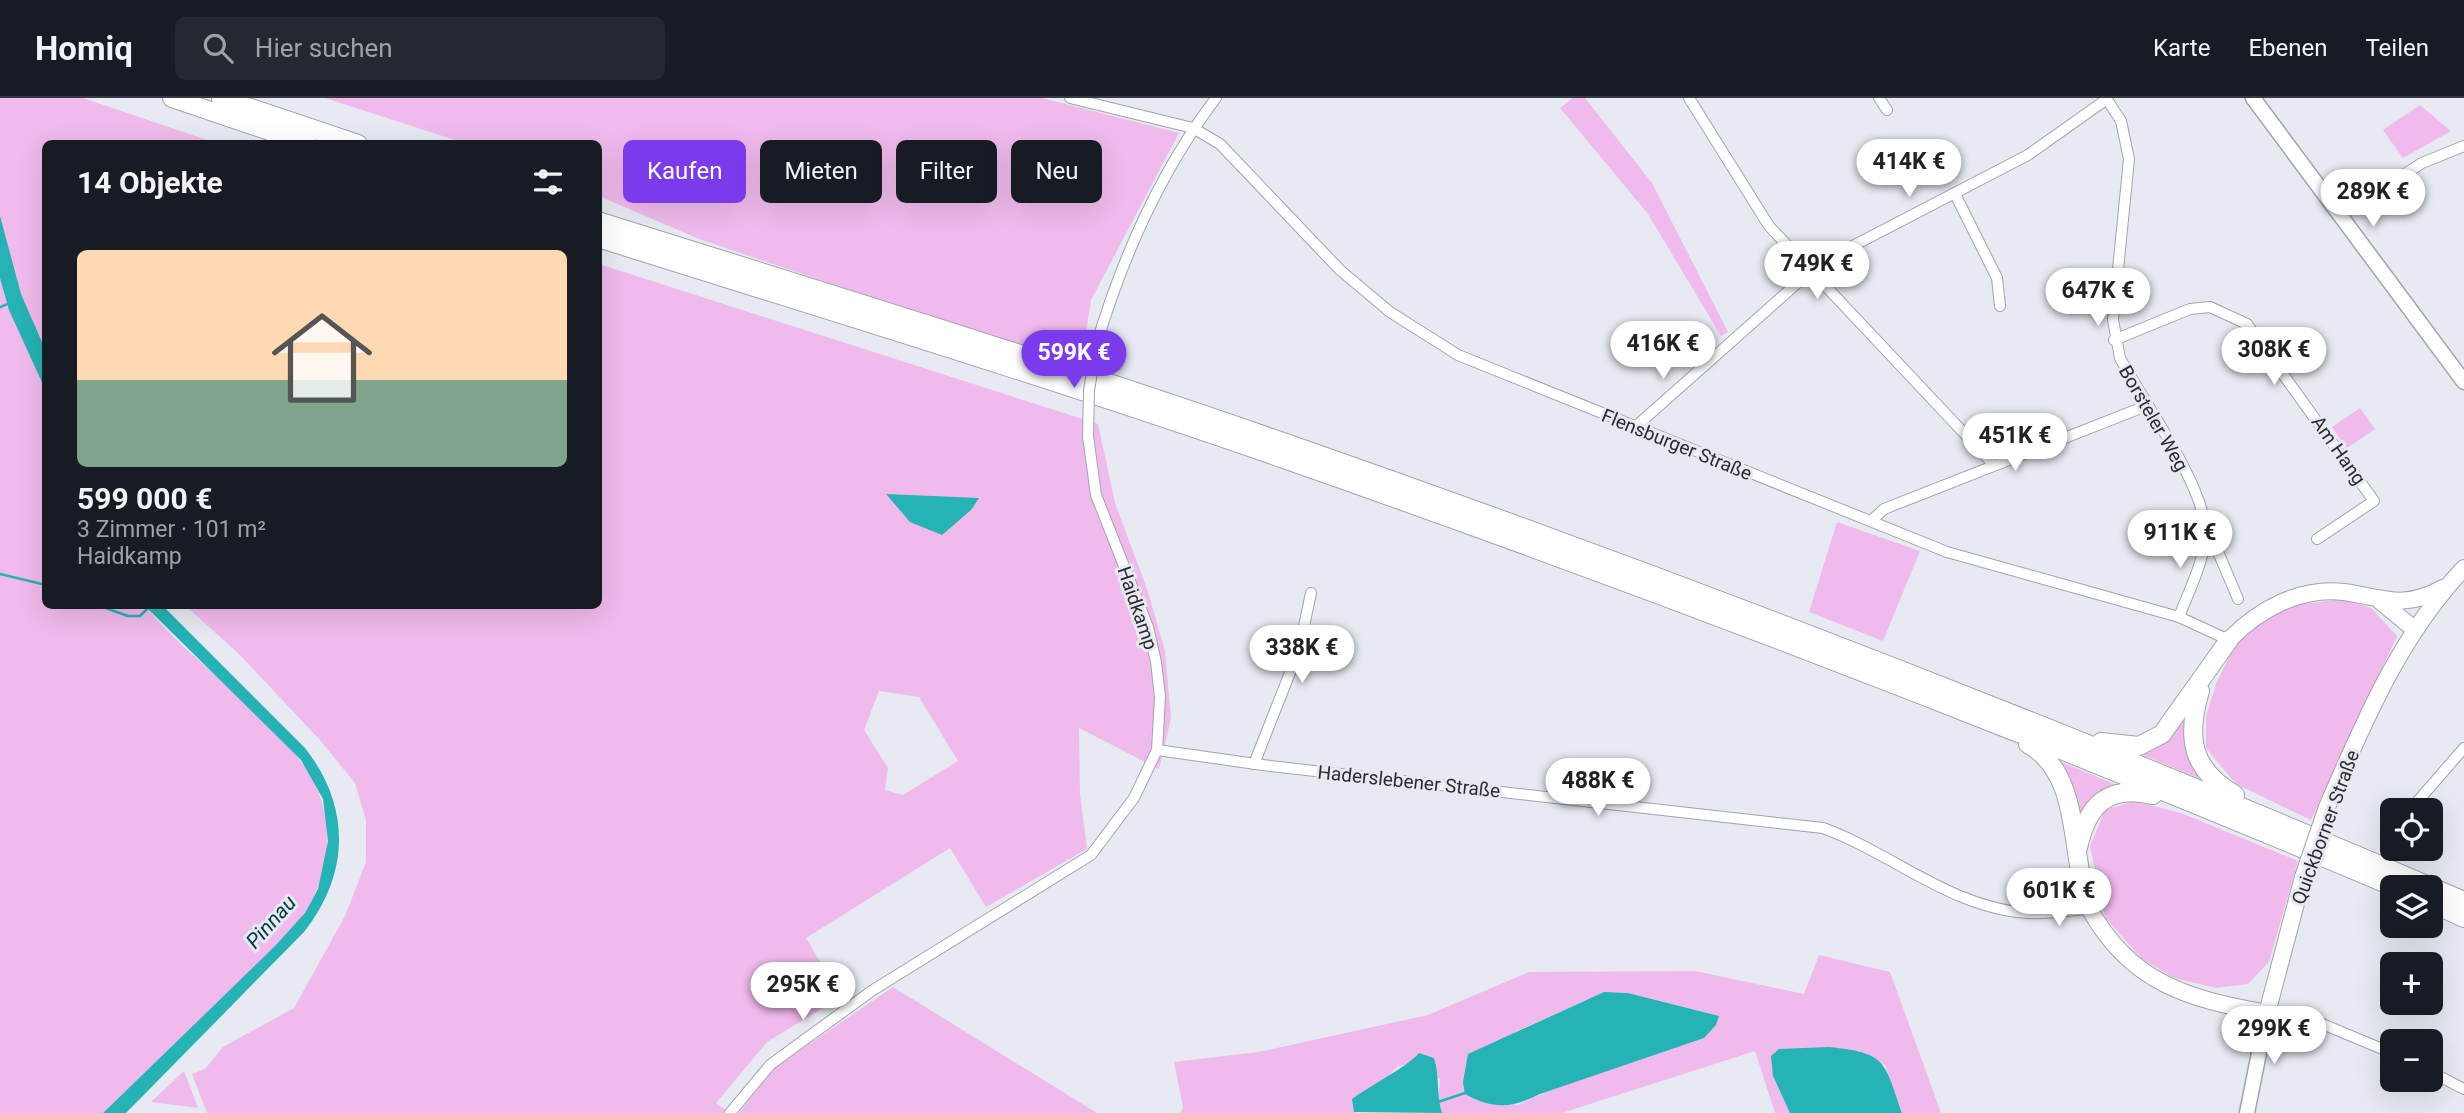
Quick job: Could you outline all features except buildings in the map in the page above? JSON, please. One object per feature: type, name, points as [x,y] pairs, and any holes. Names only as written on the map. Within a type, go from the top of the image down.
[{"type":"highway","points":[[172,98],[296,140]]},
{"type":"highway","points":[[221,98],[346,140]]},
{"type":"highway","points":[[602,222],[1279,440],[1732,604],[2084,742],[2464,901]]},
{"type":"highway","points":[[602,238],[1279,457],[1552,554],[1973,713],[2380,881]]},
{"type":"highway","points":[[2084,742],[2139,747],[2162,734],[2229,640]]},
{"type":"highway","points":[[2204,678],[2193,724],[2194,750],[2199,763],[2221,786],[2280,822]]},
{"type":"highway","points":[[1973,713],[2044,753],[2052,763],[2064,788],[2076,858],[2089,908]]},
{"type":"highway","points":[[2076,858],[2082,828],[2092,810],[2107,797],[2133,790],[2210,809]]},
{"type":"highway","points":[[2443,908],[2464,918]]},
{"type":"main road","points":[[2253,98],[2464,382]]},
{"type":"main road","name":"Quickborner Straße","points":[[2247,1113],[2267,1013],[2303,877],[2327,807],[2372,704],[2419,623],[2464,568]]},
{"type":"main road","points":[[2229,640],[2269,608],[2291,598],[2318,592],[2341,592],[2400,603],[2423,598],[2451,583]]},
{"type":"main road","points":[[2380,601],[2419,623]]},
{"type":"main road","points":[[2400,603],[2419,623]]},
{"type":"main road","points":[[2089,908],[2118,950],[2150,978],[2189,996],[2267,1013]]},
{"type":"street","name":"Flensburger Straße","points":[[1070,98],[1193,128],[1220,144],[1340,270],[1390,312],[1458,355],[1947,552],[2179,617],[2229,640]]},
{"type":"street","name":"Haidkamp","points":[[730,1113],[770,1065],[873,990],[1091,855],[1134,798],[1157,750],[1160,697],[1156,662],[1148,627],[1096,495],[1088,436],[1089,391],[1096,346],[1108,303],[1134,239],[1193,128],[1216,98]]},
{"type":"street","points":[[1689,98],[1769,226],[1994,466]]},
{"type":"street","points":[[1879,98],[1887,110]]},
{"type":"street","points":[[1634,428],[1810,271],[1846,247],[2028,155],[2107,99]]},
{"type":"street","name":"Borsteler Weg","points":[[2107,99],[2120,121],[2129,159],[2113,320],[2114,340],[2120,358],[2186,473],[2203,514],[2204,548],[2179,617]]},
{"type":"street","points":[[2341,215],[2422,163],[2464,146]]},
{"type":"street","points":[[1955,194],[1997,278],[2000,306]]},
{"type":"street","name":"Am Hang","points":[[2114,340],[2190,309],[2210,307],[2247,324],[2374,501],[2317,539]]},
{"type":"street","points":[[1872,520],[1884,509],[2146,406]]},
{"type":"street","name":"Borsteler Weg","points":[[2205,532],[2213,540],[2238,599]]},
{"type":"street","points":[[1254,764],[1299,650],[1311,593]]},
{"type":"street","points":[[2420,798],[2464,748]]},
{"type":"street","name":"Haderslebener Straße","points":[[1157,750],[1254,764],[1823,828],[1847,837],[1970,899],[2027,913],[2054,914],[2089,908]]},
{"type":"street","points":[[2267,1013],[2320,1023],[2380,1048]]},
{"type":"street","points":[[2443,1078],[2464,1089]]},
{"type":"shaded area","points":[[0,98],[83,98],[207,140],[42,140],[42,609],[148,609],[183,646],[265,721],[302,763],[321,798],[327,836],[326,855],[316,893],[297,924],[276,948],[103,1113],[0,1113]]},
{"type":"shaded area","points":[[325,98],[1042,98],[1179,133],[1091,300],[1080,368],[699,239],[602,197],[602,140],[455,140]]},
{"type":"shaded area","points":[[1573,98],[1585,98],[1652,183],[1728,332],[1721,336],[1648,214],[1560,108]]},
{"type":"shaded area","points":[[2420,105],[2451,131],[2403,158],[2383,130]]},
{"type":"shaded area","points":[[602,265],[1098,424],[1115,503],[1147,589],[1165,651],[1171,718],[1159,769],[1079,728],[1080,794],[1087,849],[986,907],[950,848],[806,938],[841,997],[767,1042],[716,1103],[730,1113],[207,1113],[192,1074],[205,1069],[223,1047],[294,1008],[345,916],[366,862],[366,820],[355,783],[319,739],[240,655],[189,609],[602,609]],"holes":[[[879,691],[919,697],[958,761],[903,795],[885,790],[888,768],[864,730]]]},
{"type":"shaded area","points":[[2360,408],[2375,429],[2347,448],[2332,427]]},
{"type":"shaded area","points":[[1837,522],[1920,551],[1883,641],[1809,612]]},
{"type":"shaded area","points":[[2347,599],[2372,609],[2397,636],[2311,820],[2236,784],[2206,748],[2206,717],[2216,684],[2234,647],[2253,627],[2291,605]]},
{"type":"shaded area","points":[[2188,713],[2203,780],[2141,754],[2167,740]]},
{"type":"shaded area","points":[[2056,760],[2124,788],[2082,822]]},
{"type":"shaded area","points":[[2134,801],[2181,813],[2298,861],[2269,962],[2248,984],[2216,988],[2174,978],[2141,958],[2105,917],[2090,846],[2105,810]]},
{"type":"shaded area","points":[[1819,955],[1890,972],[1941,1113],[1902,1113],[1885,1065],[1801,1050],[1779,1049],[1773,1076],[1790,1113],[1775,1113],[1755,1051],[1562,1113],[1442,1113],[1438,1102],[1440,1079],[1411,1063],[1397,1067],[1355,1113],[1181,1113],[1183,1107],[1174,1062],[1258,1052],[1428,1015],[1529,972],[1695,971],[1804,994]],"holes":[[[1604,992],[1628,993],[1719,1016],[1515,1106],[1513,1033]]]},
{"type":"shaded area","points":[[893,987],[1097,1113],[739,1113],[774,1068]]},
{"type":"shaded area","points":[[184,1071],[198,1108],[151,1102]]},
{"type":"water","points":[[0,216],[21,294],[42,342],[42,382],[9,310],[0,278]]},
{"type":"water","points":[[886,494],[979,498],[971,510],[942,535],[910,522]]},
{"type":"water","points":[[148,609],[166,609],[305,748],[331,793],[337,816],[337,864],[319,910],[304,932],[126,1113],[103,1113],[275,946],[305,913],[318,889],[328,841],[323,799],[301,760]]},
{"type":"water","points":[[1604,992],[1628,993],[1719,1016],[1716,1025],[1704,1038],[1521,1102],[1494,1105],[1465,1094],[1463,1082],[1468,1054]]},
{"type":"water","points":[[1829,1047],[1862,1053],[1881,1063],[1902,1113],[1790,1113],[1773,1076],[1771,1056],[1779,1049]]},
{"type":"water","points":[[1419,1053],[1434,1058],[1442,1113],[1354,1112],[1352,1099]]},
{"type":"waterway","points":[[0,307],[10,303]]},
{"type":"waterway","points":[[0,574],[42,584]]},
{"type":"waterway","points":[[108,609],[128,616],[140,616],[147,609]]},
{"type":"waterway","points":[[1438,1102],[1468,1092]]},
{"type":"water label","name":"Pinnau","points":[[271,922]]}]
